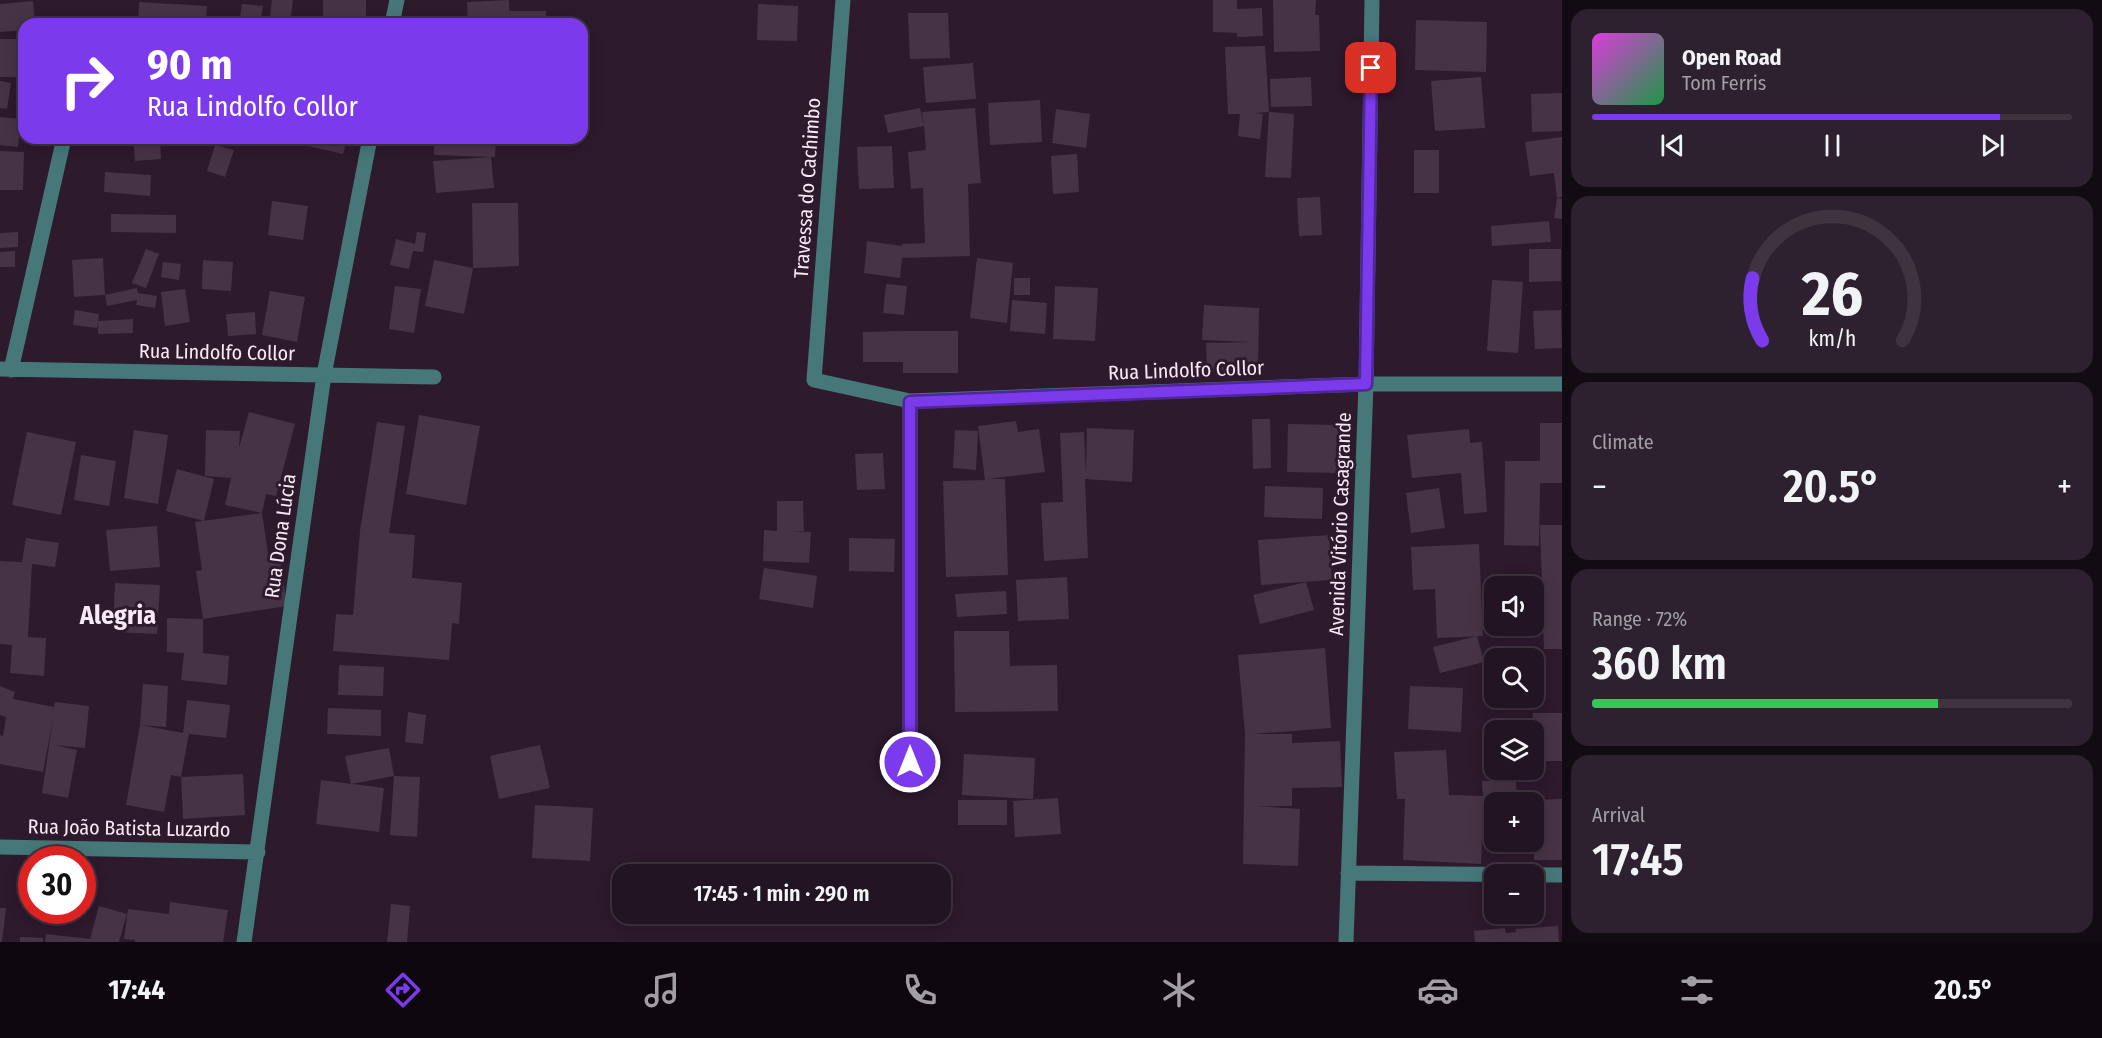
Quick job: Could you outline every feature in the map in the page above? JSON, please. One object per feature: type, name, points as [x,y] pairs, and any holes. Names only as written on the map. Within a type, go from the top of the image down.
[{"type":"street","points":[[393,18],[397,0]]},
{"type":"street","name":"Travessa do Cachimbo","points":[[814,380],[843,0]]},
{"type":"street","name":"Avenida Vitório Casagrande","points":[[1346,942],[1366,384],[1372,0]]},
{"type":"street","points":[[5,370],[62,144]]},
{"type":"street","name":"Rua Dona Lúcia","points":[[244,942],[324,375],[369,144]]},
{"type":"street","name":"Rua Lindolfo Collor","points":[[5,370],[434,377]]},
{"type":"street","name":"Rua Lindolfo Collor","points":[[814,380],[910,402],[1366,384],[1562,384]]},
{"type":"street","points":[[910,402],[910,762]]},
{"type":"street","name":"Rua João Batista Luzardo","points":[[0,847],[258,852]]},
{"type":"street","points":[[1348,873],[1562,875]]},
{"type":"building","points":[[272,0],[293,0],[291,18],[270,18]]},
{"type":"building","points":[[323,0],[366,0],[366,18],[323,18]]},
{"type":"building","points":[[509,0],[510,18],[468,18],[467,2]]},
{"type":"building","points":[[1213,0],[1237,0],[1237,9],[1262,8],[1263,36],[1237,37],[1237,33],[1213,32]]},
{"type":"building","points":[[1273,0],[1316,0],[1315,15],[1319,15],[1320,51],[1274,52]]},
{"type":"building","points":[[33,1],[34,18],[18,18],[18,30],[0,32],[0,4]]},
{"type":"building","points":[[139,2],[207,6],[206,18],[138,18]]},
{"type":"building","points":[[242,4],[263,6],[261,18],[240,18]]},
{"type":"building","points":[[758,4],[798,6],[797,41],[757,40]]},
{"type":"building","points":[[510,11],[546,11],[546,18],[510,18]]},
{"type":"building","points":[[908,13],[948,13],[950,58],[910,59]]},
{"type":"building","points":[[1416,20],[1487,22],[1486,72],[1415,70]]},
{"type":"building","points":[[0,39],[18,39],[18,77],[0,77]]},
{"type":"building","points":[[1265,46],[1269,112],[1255,113],[1263,114],[1260,139],[1238,136],[1240,114],[1228,114],[1225,47]]},
{"type":"building","points":[[973,63],[976,99],[926,103],[923,67]]},
{"type":"building","points":[[1311,77],[1312,106],[1271,107],[1270,79]]},
{"type":"building","points":[[1481,77],[1485,128],[1435,131],[1431,81]]},
{"type":"building","points":[[0,81],[11,83],[7,109],[0,108]]},
{"type":"building","points":[[1562,93],[1562,131],[1532,132],[1531,94]]},
{"type":"building","points":[[1040,100],[1042,142],[990,145],[988,103]]},
{"type":"building","points":[[920,108],[924,126],[888,133],[884,115]]},
{"type":"building","points":[[975,108],[981,183],[968,184],[970,256],[902,258],[900,278],[864,273],[867,241],[902,246],[902,244],[925,243],[923,188],[911,189],[908,152],[926,150],[922,112]]},
{"type":"building","points":[[1056,109],[1090,114],[1086,148],[1052,143]]},
{"type":"building","points":[[1269,112],[1294,114],[1291,178],[1265,177]]},
{"type":"building","points":[[0,117],[18,119],[18,147],[0,145]]},
{"type":"building","points":[[1562,137],[1562,197],[1557,198],[1554,173],[1530,176],[1525,142]]},
{"type":"building","points":[[134,144],[160,144],[161,159],[135,161]]},
{"type":"building","points":[[300,144],[346,144],[343,154]]},
{"type":"building","points":[[434,144],[496,144],[495,157],[434,155]]},
{"type":"building","points":[[215,145],[234,150],[225,177],[207,171]]},
{"type":"building","points":[[892,146],[894,188],[859,189],[857,147]]},
{"type":"building","points":[[1414,150],[1439,150],[1439,193],[1414,193]]},
{"type":"building","points":[[0,151],[24,152],[23,190],[0,190]]},
{"type":"building","points":[[1077,154],[1079,192],[1053,194],[1051,156]]},
{"type":"building","points":[[491,157],[494,188],[436,193],[433,161]]},
{"type":"building","points":[[105,172],[151,175],[150,196],[104,192]]},
{"type":"building","points":[[1320,197],[1322,235],[1299,236],[1297,198]]},
{"type":"building","points":[[1557,198],[1562,199],[1562,219],[1554,218]]},
{"type":"building","points":[[272,201],[308,206],[303,240],[268,235]]},
{"type":"building","points":[[472,203],[518,203],[519,266],[473,268]]},
{"type":"building","points":[[111,214],[176,215],[176,233],[111,232]]},
{"type":"building","points":[[1549,221],[1551,242],[1492,246],[1491,226]]},
{"type":"building","points":[[18,232],[18,247],[0,248],[0,233]]},
{"type":"building","points":[[417,232],[426,233],[423,252],[413,251],[409,269],[390,265],[396,239],[415,244]]},
{"type":"building","points":[[146,249],[159,254],[146,288],[132,283]]},
{"type":"building","points":[[1529,249],[1561,249],[1561,281],[1529,282]]},
{"type":"building","points":[[15,251],[15,267],[0,267],[0,252]]},
{"type":"building","points":[[103,258],[105,295],[74,297],[72,260]]},
{"type":"building","points":[[977,258],[1013,263],[1007,323],[970,318]]},
{"type":"building","points":[[203,260],[233,262],[231,291],[202,289]]},
{"type":"building","points":[[434,260],[473,268],[464,314],[425,306]]},
{"type":"building","points":[[163,262],[181,264],[179,280],[161,277]]},
{"type":"building","points":[[1014,278],[1030,278],[1030,295],[1014,295]]},
{"type":"building","points":[[1492,280],[1523,282],[1518,353],[1487,351]]},
{"type":"building","points":[[886,284],[907,286],[904,315],[883,313]]},
{"type":"building","points":[[395,286],[421,289],[414,333],[389,329]]},
{"type":"building","points":[[1055,286],[1098,288],[1095,341],[1053,339]]},
{"type":"building","points":[[137,288],[138,293],[157,296],[155,308],[136,305],[137,300],[107,306],[105,295]]},
{"type":"building","points":[[185,289],[190,322],[165,326],[161,292]]},
{"type":"building","points":[[270,291],[305,297],[297,342],[262,335]]},
{"type":"building","points":[[1012,300],[1047,303],[1045,334],[1010,331]]},
{"type":"building","points":[[1204,305],[1259,308],[1258,369],[1207,371],[1206,343],[1251,342],[1202,340]]},
{"type":"building","points":[[75,310],[99,314],[97,328],[73,325]]},
{"type":"building","points":[[1561,310],[1562,348],[1535,349],[1533,311]]},
{"type":"building","points":[[255,312],[256,334],[228,336],[226,314]]},
{"type":"building","points":[[133,319],[133,333],[98,334],[98,321]]},
{"type":"building","points":[[958,331],[958,373],[903,373],[903,362],[863,362],[863,332]]},
{"type":"building","points":[[249,412],[295,424],[276,496],[266,494],[262,513],[225,505],[231,478],[205,476],[206,430],[240,431],[239,448]]},
{"type":"building","points":[[419,415],[480,426],[466,505],[406,494]]},
{"type":"building","points":[[1252,419],[1270,419],[1271,468],[1253,469]]},
{"type":"building","points":[[1016,421],[1018,432],[1039,429],[1045,472],[988,479],[1005,479],[1008,575],[946,577],[943,481],[985,480],[978,426]]},
{"type":"building","points":[[377,422],[405,426],[389,533],[415,535],[412,578],[462,583],[459,624],[452,623],[449,660],[333,651],[336,614],[353,615],[360,531]]},
{"type":"building","points":[[1540,423],[1562,423],[1562,483],[1540,483],[1539,546],[1504,545],[1505,461],[1540,461]]},
{"type":"building","points":[[1288,424],[1340,425],[1339,473],[1287,472]]},
{"type":"building","points":[[1087,428],[1134,430],[1132,482],[1085,479],[1088,558],[1044,561],[1041,503],[1063,502],[1060,433],[1084,432],[1086,475]]},
{"type":"building","points":[[1469,429],[1470,443],[1482,442],[1487,512],[1464,514],[1461,473],[1412,478],[1407,435]]},
{"type":"building","points":[[134,430],[168,435],[158,504],[124,498]]},
{"type":"building","points":[[955,430],[978,431],[976,470],[953,468]]},
{"type":"building","points":[[27,432],[76,442],[61,515],[12,505]]},
{"type":"building","points":[[883,453],[885,489],[857,490],[855,454]]},
{"type":"building","points":[[81,455],[116,461],[109,506],[74,500]]},
{"type":"building","points":[[177,469],[214,479],[204,521],[166,511]]},
{"type":"building","points":[[1265,486],[1323,488],[1322,519],[1264,517]]},
{"type":"building","points":[[1439,488],[1445,528],[1411,533],[1406,493]]},
{"type":"building","points":[[777,501],[803,501],[804,531],[789,531],[811,532],[809,563],[763,561],[764,530],[777,531]]},
{"type":"building","points":[[262,513],[269,560],[280,558],[287,606],[203,619],[196,571],[202,570],[195,522]]},
{"type":"building","points":[[1540,525],[1562,525],[1562,649],[1544,649],[1544,576],[1542,576]]},
{"type":"building","points":[[157,526],[160,567],[110,571],[106,530]]},
{"type":"building","points":[[1329,535],[1332,580],[1261,585],[1258,540]]},
{"type":"building","points":[[26,538],[59,543],[55,567],[32,564],[28,637],[46,638],[44,676],[10,673],[12,645],[0,644],[0,561],[22,562]]},
{"type":"building","points":[[849,538],[895,539],[894,572],[849,571]]},
{"type":"building","points":[[1479,544],[1483,636],[1437,638],[1435,589],[1413,590],[1411,547]]},
{"type":"building","points":[[764,568],[817,576],[813,608],[759,599]]},
{"type":"building","points":[[1067,577],[1069,619],[1018,621],[1016,580]]},
{"type":"building","points":[[1306,582],[1314,610],[1260,624],[1253,595]]},
{"type":"building","points":[[115,583],[160,585],[157,634],[113,632]]},
{"type":"building","points":[[1006,591],[1007,614],[957,617],[955,594]]},
{"type":"building","points":[[167,618],[203,619],[203,653],[229,656],[227,685],[181,680],[184,653],[167,652]]},
{"type":"building","points":[[954,631],[1009,631],[1010,666],[1057,665],[1058,711],[955,712]]},
{"type":"building","points":[[1477,636],[1484,662],[1440,673],[1433,647]]},
{"type":"building","points":[[1325,648],[1331,728],[1252,734],[1292,734],[1292,743],[1340,741],[1342,787],[1292,788],[1292,806],[1257,806],[1300,809],[1298,866],[1243,864],[1245,734],[1238,655]]},
{"type":"building","points":[[339,665],[384,667],[383,696],[338,695]]},
{"type":"building","points":[[143,684],[168,686],[166,727],[140,725]]},
{"type":"building","points":[[0,686],[15,692],[13,699],[54,707],[55,702],[89,706],[85,748],[54,745],[77,750],[68,798],[42,793],[53,719],[43,772],[0,764],[0,735],[3,736],[6,717],[0,715]]},
{"type":"building","points":[[1410,686],[1463,688],[1461,732],[1408,729]]},
{"type":"building","points":[[187,700],[230,705],[226,738],[189,734],[181,777],[171,775],[164,812],[126,805],[140,725],[183,733]]},
{"type":"building","points":[[328,708],[381,710],[381,736],[327,734]]},
{"type":"building","points":[[408,712],[426,715],[423,744],[405,742]]},
{"type":"building","points":[[1533,713],[1562,713],[1562,761],[1544,761],[1544,720],[1533,720]]},
{"type":"building","points":[[540,745],[550,788],[499,799],[490,756]]},
{"type":"building","points":[[389,748],[394,776],[351,784],[345,756]]},
{"type":"building","points":[[1446,750],[1449,795],[1483,796],[1482,781],[1516,780],[1517,792],[1484,792],[1484,843],[1483,812],[1481,864],[1403,860],[1405,799],[1397,799],[1394,752]]},
{"type":"building","points":[[964,754],[1035,758],[1033,799],[962,795]]},
{"type":"building","points":[[243,774],[245,815],[183,819],[181,777]]},
{"type":"building","points":[[394,776],[420,777],[417,837],[390,835]]},
{"type":"building","points":[[321,780],[384,788],[379,832],[316,824]]},
{"type":"building","points":[[1058,798],[1061,834],[1015,837],[1013,801]]},
{"type":"building","points":[[1562,799],[1562,860],[1534,860],[1534,852],[1544,852],[1544,800]]},
{"type":"building","points":[[958,800],[1007,800],[1007,825],[958,825]]},
{"type":"building","points":[[535,805],[593,808],[590,861],[532,858]]},
{"type":"building","points":[[170,902],[228,910],[223,942],[135,942],[135,940],[124,939],[128,909],[169,914]]},
{"type":"building","points":[[391,904],[410,906],[407,942],[387,942]]},
{"type":"building","points":[[99,906],[127,914],[119,942],[45,942],[46,934],[90,939],[96,924]]},
{"type":"building","points":[[0,908],[6,908],[2,942],[0,942]]},
{"type":"building","points":[[1558,926],[1559,942],[1475,942],[1474,931],[1505,928],[1506,933],[1516,932],[1515,929]]},
{"type":"building","points":[[20,937],[43,938],[43,942],[20,942]]},
{"type":"district","name":"Alegria","points":[[118,615]]},
{"type":"route","points":[[910,762],[910,402],[1366,384],[1371,68]]}]
